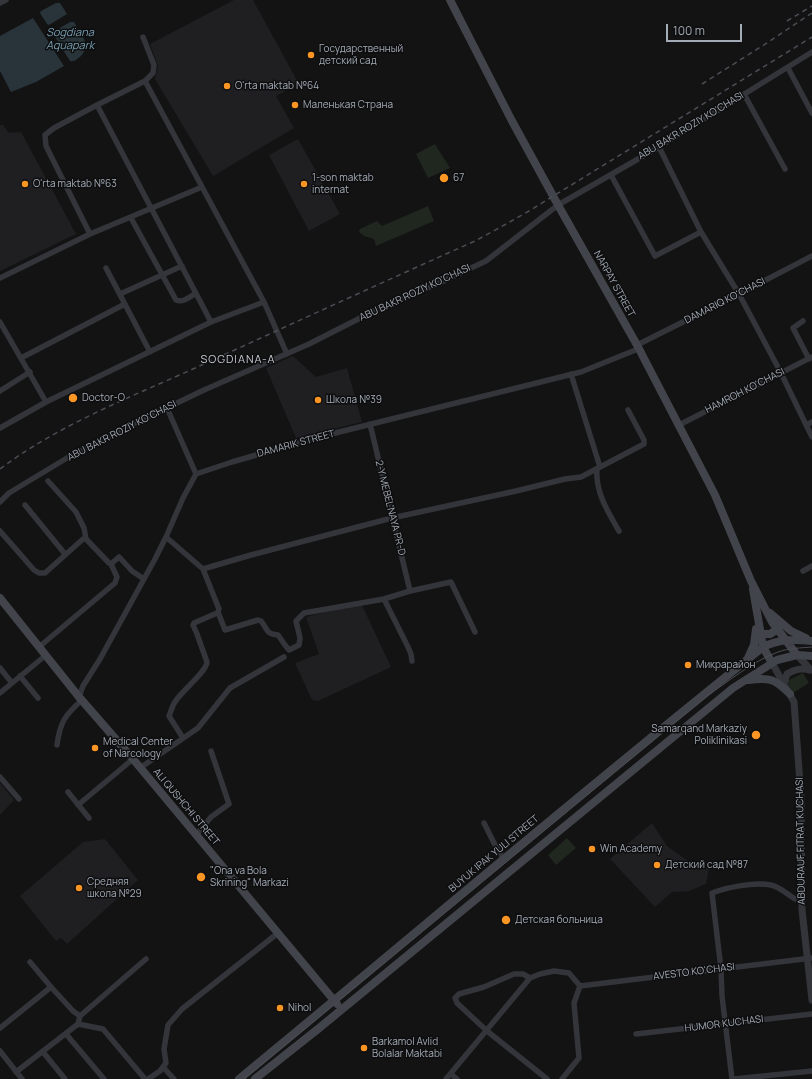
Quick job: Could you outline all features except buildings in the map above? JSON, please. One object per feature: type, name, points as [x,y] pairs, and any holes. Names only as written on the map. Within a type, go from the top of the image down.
[{"type":"main road","name":"NARPAY STREET","points":[[450,0],[512,121],[638,347],[679,425],[717,499],[752,581],[772,622],[797,655]]},
{"type":"main road","name":"NARPAY STREET","points":[[752,581],[756,614],[763,647],[772,663]]},
{"type":"main road","name":"ALI QUSHCHI STREET","points":[[0,598],[81,698],[341,1009]]},
{"type":"main road","points":[[764,605],[774,617],[791,631],[812,641]]},
{"type":"main road","points":[[746,660],[754,645],[756,637],[756,614]]},
{"type":"main road","points":[[760,634],[770,634],[778,630]]},
{"type":"main road","name":"BUYUK IPAK YULI STREET","points":[[239,1079],[430,921],[503,858],[763,647],[771,643],[785,640],[812,641]]},
{"type":"main road","points":[[255,1079],[727,693],[772,663],[797,655],[812,656]]},
{"type":"main road","points":[[745,681],[767,679],[776,681],[790,694]]},
{"type":"street","points":[[0,3],[6,0]]},
{"type":"street","points":[[90,234],[46,146],[45,135],[54,128],[145,81],[153,73],[154,65],[143,37]]},
{"type":"street","name":"ABU BAKR ROZIY KO'CHASI","points":[[0,502],[9,493],[67,458],[167,408],[309,344],[374,311],[486,261],[558,205],[659,147],[812,52]]},
{"type":"street","points":[[788,68],[812,113]]},
{"type":"street","points":[[145,81],[264,302],[287,354]]},
{"type":"street","points":[[744,94],[785,169]]},
{"type":"street","points":[[97,105],[211,322]]},
{"type":"street","points":[[659,147],[701,232],[739,294],[781,373],[812,437]]},
{"type":"street","points":[[611,175],[655,256],[701,232]]},
{"type":"street","points":[[0,278],[90,234],[202,187]]},
{"type":"street","points":[[131,218],[176,300],[184,300],[196,293]]},
{"type":"street","name":"DAMARIQ KO'CHASI","points":[[638,347],[812,256]]},
{"type":"street","points":[[120,294],[182,266]]},
{"type":"street","points":[[106,268],[150,352]]},
{"type":"street","points":[[0,428],[46,402],[211,322],[264,302]]},
{"type":"street","points":[[21,358],[125,304]]},
{"type":"street","points":[[803,321],[793,328],[811,358]]},
{"type":"street","points":[[0,322],[46,402]]},
{"type":"street","name":"DAMARIK STREET","points":[[196,474],[319,437],[581,372],[638,347]]},
{"type":"street","name":"HAMROH KO'CHASI","points":[[679,425],[811,358]]},
{"type":"street","points":[[0,391],[30,372]]},
{"type":"street","points":[[571,374],[599,468],[596,478],[598,487],[605,506],[619,531]]},
{"type":"street","points":[[57,745],[60,727],[81,698],[83,686],[100,659],[144,579],[196,474],[167,408]]},
{"type":"street","points":[[203,569],[392,518],[565,479],[582,477],[644,444],[644,440],[628,410]]},
{"type":"street","points":[[806,425],[812,422]]},
{"type":"street","name":"2-Y MEBEL'NAYA PR-D","points":[[370,424],[410,591]]},
{"type":"street","points":[[39,647],[115,583],[117,577],[110,564],[86,539],[84,528],[76,512],[48,481]]},
{"type":"street","points":[[25,505],[65,554]]},
{"type":"street","points":[[0,531],[34,570],[39,573],[45,573],[82,539],[86,539]]},
{"type":"street","points":[[166,537],[203,569],[219,609],[218,612],[225,630],[258,620],[261,621],[268,632],[273,635],[278,635],[289,650],[299,645],[300,638],[296,621],[304,613],[384,599],[410,591],[451,582],[475,632]]},
{"type":"street","points":[[110,564],[121,558],[132,571],[144,579]]},
{"type":"street","points":[[803,570],[812,566]]},
{"type":"street","points":[[384,599],[408,647],[412,661]]},
{"type":"street","points":[[183,738],[169,716],[175,701],[202,673],[207,665],[193,625],[194,623],[218,612]]},
{"type":"street","points":[[0,693],[46,655]]},
{"type":"street","points":[[797,655],[811,671]]},
{"type":"street","points":[[140,768],[198,728],[230,688],[284,657]]},
{"type":"street","name":"ABDURAUF FITRAT KUCHASI","points":[[772,663],[794,702],[801,797],[802,910],[810,958],[812,1000]]},
{"type":"street","points":[[0,668],[12,683]]},
{"type":"street","points":[[784,684],[787,674],[794,670],[804,669],[811,671]]},
{"type":"street","points":[[20,676],[38,698]]},
{"type":"street","points":[[196,834],[211,817],[229,804],[211,751]]},
{"type":"street","points":[[78,805],[133,759]]},
{"type":"street","points":[[0,777],[19,799]]},
{"type":"street","points":[[68,792],[89,818]]},
{"type":"street","points":[[484,823],[503,858]]},
{"type":"street","points":[[803,897],[794,899],[783,890],[770,885],[754,884],[726,888],[712,893],[716,917],[725,1024],[733,1079],[812,1071]]},
{"type":"street","points":[[78,1024],[103,1029],[146,1079],[160,1071],[166,1063],[164,1049],[168,1025],[182,1009],[278,933]]},
{"type":"street","points":[[16,1072],[78,1024],[80,1016],[146,958]]},
{"type":"street","name":"AVESTO KO'CHASI","points":[[580,986],[810,958]]},
{"type":"street","points":[[30,962],[73,1011],[80,1016]]},
{"type":"street","points":[[446,1079],[530,978],[554,971],[569,973],[580,986],[574,1003],[579,1058],[562,1079]]},
{"type":"street","points":[[530,978],[523,974],[514,974],[484,987],[472,989],[459,994],[455,998],[457,1004],[486,1031],[547,1079]]},
{"type":"street","points":[[0,1028],[51,987]]},
{"type":"street","name":"HUMOR KUCHASI","points":[[636,1034],[812,1014]]},
{"type":"street","points":[[66,1034],[104,1079]]},
{"type":"street","points":[[0,1051],[22,1079]]},
{"type":"street","points":[[43,1052],[65,1079]]},
{"type":"street","points":[[163,1068],[174,1079]]},
{"type":"street","points":[[451,1074],[457,1079]]},
{"type":"shaded area","name":"O'rta maktab №64","points":[[234,0],[253,0],[299,84],[276,96],[294,128],[213,176],[155,79],[158,66],[150,44]]},
{"type":"shaded area","name":"O'rta maktab №63","points":[[0,125],[3,125],[9,133],[21,132],[76,234],[0,271]]},
{"type":"shaded area","name":"1-son maktab internat","points":[[298,139],[340,214],[309,231],[269,155]]},
{"type":"shaded area","points":[[435,144],[450,168],[428,178],[416,154]]},
{"type":"shaded area","points":[[428,206],[434,221],[376,246],[374,239],[364,236],[359,232],[360,229],[377,221],[382,226]]},
{"type":"shaded area","name":"Школа №39","points":[[293,356],[316,377],[347,368],[362,422],[296,438],[266,368]]},
{"type":"shaded area","points":[[361,603],[391,667],[318,701],[312,700],[295,663],[319,654],[306,617]]},
{"type":"shaded area","points":[[803,673],[809,683],[793,693],[787,681]]},
{"type":"shaded area","points":[[0,783],[14,800],[0,815]]},
{"type":"shaded area","name":"Детский сад №87","points":[[652,823],[667,846],[688,861],[709,869],[706,884],[689,891],[672,892],[655,907],[610,859]]},
{"type":"shaded area","points":[[567,838],[576,848],[556,865],[548,855]]},
{"type":"shaded area","name":"Средняя школа №29","points":[[105,839],[138,880],[67,944],[61,938],[56,941],[20,896],[83,842]]},
{"type":"water","name":"Sogdiana Aquapark","points":[[56,3],[60,3],[67,14],[49,25],[40,13]]},
{"type":"water","points":[[33,18],[64,66],[36,82],[11,92],[0,71],[0,36]]},
{"type":"water","name":"Sogdiana Aquapark","points":[[70,22],[74,22],[82,34],[85,43],[84,52],[76,60],[72,61],[70,61],[54,35],[55,31]]},
{"type":"tram line","points":[[244,1079],[707,696],[741,672],[769,656],[795,648],[812,647]]},
{"type":"railway","points":[[787,21],[812,6]]},
{"type":"railway","points":[[702,84],[812,13]]},
{"type":"railway","points":[[0,469],[45,439],[118,402],[475,241],[529,211],[812,37]]},
{"type":"place","name":"Государственный детский сад","points":[[311,55]]},
{"type":"place","name":"O'rta maktab №64","points":[[227,86]]},
{"type":"place","name":"Маленькая Страна","points":[[295,105]]},
{"type":"place","name":"67","points":[[444,178]]},
{"type":"place","name":"O'rta maktab №63","points":[[25,184]]},
{"type":"place","name":"1-son maktab internat","points":[[304,184]]},
{"type":"place","name":"Doctor-O","points":[[73,398]]},
{"type":"place","name":"Школа №39","points":[[318,400]]},
{"type":"place","name":"Микрарайон","points":[[688,665]]},
{"type":"place","name":"Samarqand Markaziy Poliklinikasi","points":[[756,735]]},
{"type":"place","name":"Medical Center of Narcology","points":[[95,748]]},
{"type":"place","name":"Win Academy","points":[[592,849]]},
{"type":"place","name":"Детский сад №87","points":[[657,865]]},
{"type":"place","name":"\"Ona va Bola Skrining\" Markazi","points":[[201,877]]},
{"type":"place","name":"Средняя школа №29","points":[[79,888]]},
{"type":"place","name":"Детская больница","points":[[506,920]]},
{"type":"place","name":"Nihol","points":[[280,1008]]},
{"type":"place","name":"Barkamol Avlid Bolalar Maktabi","points":[[364,1048]]},
{"type":"district","name":"SOGDIANA-А","points":[[238,360]]}]
